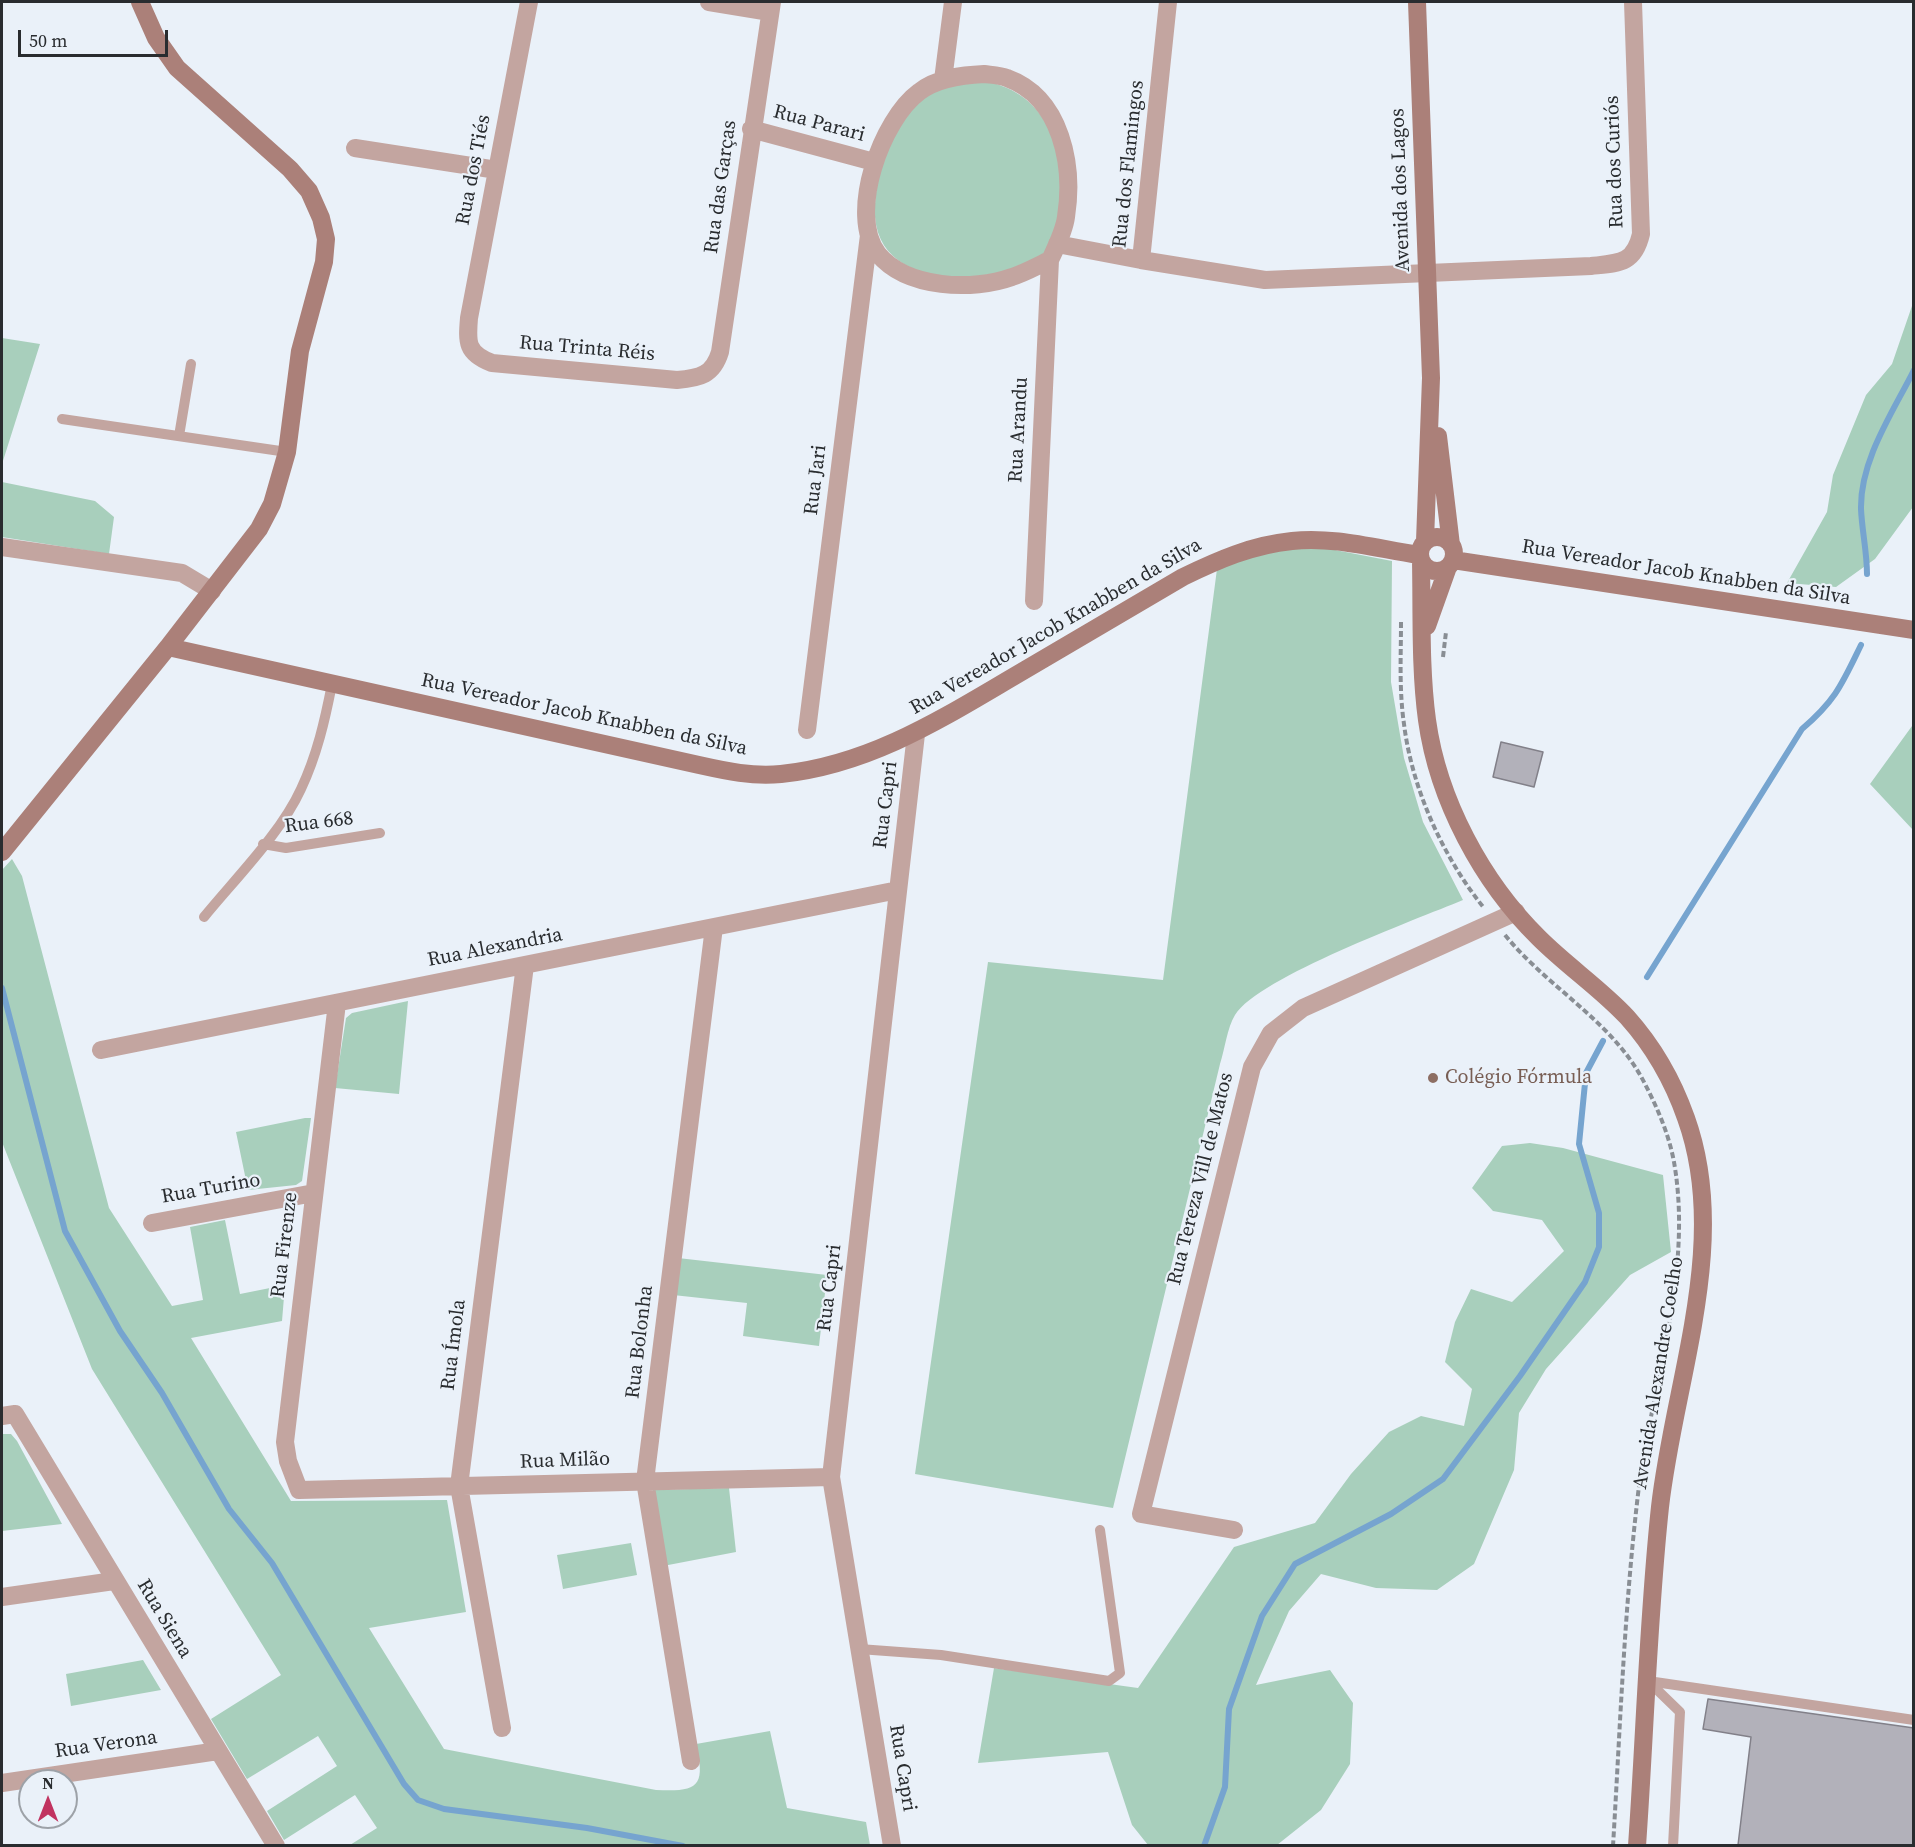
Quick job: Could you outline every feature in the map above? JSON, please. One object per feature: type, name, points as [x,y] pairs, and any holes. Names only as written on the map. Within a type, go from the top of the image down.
[{"type":"main road","points":[[2,852],[168,647],[259,529],[272,504],[287,452],[304,329],[324,262],[326,239],[321,218],[309,191],[290,169],[177,68],[156,38],[140,2]]},
{"type":"main road","name":"Avenida dos Lagos","points":[[1417,2],[1431,378],[1451,557]]},
{"type":"main road","name":"Avenida dos Lagos","points":[[1422,552],[1431,378]]},
{"type":"main road","points":[[1436,537],[1451,557],[1433,571],[1422,552],[1436,537]]},
{"type":"main road","name":"Rua Vereador Jacob Knabben da Silva","points":[[168,647],[747,774],[779,774],[814,770],[863,756],[916,734],[1183,577],[1223,557],[1293,540],[1331,541],[1422,552]]},
{"type":"main road","name":"Avenida Alexandre Coelho","points":[[1422,552],[1423,636],[1428,723],[1438,771],[1469,842],[1497,887],[1536,935],[1624,1014],[1648,1041],[1666,1072],[1686,1117],[1698,1158],[1702,1218],[1700,1262],[1693,1318],[1660,1503],[1637,1845]]},
{"type":"main road","name":"Avenida Alexandre Coelho","points":[[1423,636],[1451,557]]},
{"type":"main road","name":"Rua Vereador Jacob Knabben da Silva","points":[[1451,557],[1914,630]]},
{"type":"street","name":"Rua dos Tiés","points":[[469,347],[469,318],[529,2]]},
{"type":"street","points":[[709,2],[771,7]]},
{"type":"street","points":[[943,80],[953,2]]},
{"type":"street","name":"Rua dos Flamingos","points":[[1168,2],[1141,260],[1264,280],[1426,274]]},
{"type":"street","name":"Rua dos Curiós","points":[[1426,274],[1601,265],[1628,259],[1637,250],[1641,234],[1633,2]]},
{"type":"street","name":"Rua das Garças","points":[[706,375],[716,366],[720,352],[751,129],[771,7]]},
{"type":"street","points":[[1054,252],[1066,219],[1067,161],[1060,133],[1048,110],[1031,92],[1007,78],[984,74],[943,80],[919,91],[897,113],[881,140],[874,162],[867,208],[869,235],[878,253],[891,264],[917,279],[950,284],[985,283],[1011,278],[1054,252],[1141,260]]},
{"type":"street","name":"Rua Parari","points":[[751,129],[874,162]]},
{"type":"street","points":[[355,148],[497,170]]},
{"type":"street","name":"Rua Jari","points":[[807,730],[869,235]]},
{"type":"street","name":"Rua Arandu","points":[[1034,601],[1054,252]]},
{"type":"street","name":"Rua Trinta Réis","points":[[469,347],[478,357],[492,363],[677,380],[706,375]]},
{"type":"street","points":[[2,547],[182,573],[212,591]]},
{"type":"street","name":"Rua Capri","points":[[892,1845],[831,1477],[916,734]]},
{"type":"street","name":"Rua Alexandria","points":[[101,1050],[898,890]]},
{"type":"street","name":"Rua Tereza Vill de Matos","points":[[1234,1530],[1142,1514],[1252,1067],[1271,1033],[1303,1008],[1516,912]]},
{"type":"street","name":"Rua Bolonha","points":[[691,1761],[645,1481],[714,927]]},
{"type":"street","name":"Rua Ímola","points":[[502,1728],[459,1486],[525,965]]},
{"type":"street","name":"Rua Firenze","points":[[299,1490],[288,1461],[285,1442],[336,1003]]},
{"type":"street","name":"Rua Turino","points":[[152,1223],[314,1193]]},
{"type":"street","name":"Rua Siena","points":[[8,1415],[114,1581],[276,1845]]},
{"type":"street","name":"Rua Milão","points":[[299,1490],[831,1477]]},
{"type":"street","points":[[2,1597],[114,1581]]},
{"type":"street","name":"Rua Verona","points":[[2,1783],[218,1751]]},
{"type":"lane","points":[[179,436],[191,364]]},
{"type":"lane","points":[[63,419],[287,452]]},
{"type":"lane","points":[[204,917],[278,828],[300,791],[322,732],[332,684]]},
{"type":"lane","name":"Rua 668","points":[[263,844],[286,848],[380,833]]},
{"type":"lane","points":[[859,1649],[941,1655],[1109,1681],[1120,1673],[1100,1530]]},
{"type":"lane","points":[[1648,1681],[1914,1720]]},
{"type":"lane","points":[[1648,1681],[1680,1712],[1673,1845]]},
{"type":"path","points":[[1401,610],[1401,697],[1404,726],[1416,778],[1448,854],[1471,892],[1518,951],[1607,1031],[1628,1055],[1645,1083],[1664,1125],[1674,1162],[1678,1206],[1677,1250],[1673,1294],[1636,1510],[1613,1845]]},
{"type":"path","points":[[1442,665],[1448,621]]},
{"type":"green space","points":[[984,81],[1007,88],[1025,99],[1039,113],[1050,130],[1057,149],[1060,170],[1061,193],[1058,220],[1044,255],[1016,268],[966,277],[924,272],[906,265],[891,254],[880,238],[875,209],[881,169],[901,124],[923,98],[944,88]]},
{"type":"green space","points":[[1913,303],[1913,507],[1875,559],[1836,587],[1787,583],[1827,512],[1833,475],[1866,395],[1892,364]]},
{"type":"green space","points":[[2,338],[40,344],[2,464]]},
{"type":"green space","points":[[2,482],[95,501],[114,517],[109,554],[2,537]]},
{"type":"green space","points":[[1294,548],[1330,549],[1392,561],[1391,682],[1404,758],[1423,822],[1463,900],[1305,967],[1250,1000],[1232,1020],[1113,1508],[915,1474],[988,962],[1163,980],[1217,569],[1258,554]]},
{"type":"green space","points":[[1912,726],[1914,727],[1913,830],[1870,784]]},
{"type":"green space","points":[[12,859],[22,876],[109,1208],[172,1306],[203,1300],[190,1227],[225,1220],[240,1294],[285,1285],[282,1321],[191,1338],[291,1501],[447,1500],[466,1612],[369,1628],[444,1749],[656,1790],[681,1790],[696,1784],[699,1778],[696,1744],[770,1731],[787,1808],[866,1822],[870,1845],[350,1845],[377,1828],[355,1795],[284,1840],[267,1811],[337,1766],[318,1736],[247,1779],[211,1719],[281,1675],[92,1369],[2,1142],[2,870]]},
{"type":"green space","points":[[408,1001],[399,1094],[335,1088],[346,1018],[352,1013]]},
{"type":"green space","points":[[311,1118],[302,1181],[296,1185],[248,1190],[236,1132]]},
{"type":"green space","points":[[1530,1143],[1563,1148],[1663,1175],[1671,1252],[1630,1275],[1546,1369],[1519,1413],[1514,1470],[1474,1564],[1437,1590],[1376,1588],[1321,1574],[1289,1611],[1256,1685],[1330,1670],[1353,1703],[1350,1764],[1321,1810],[1277,1845],[1148,1845],[1132,1825],[1108,1752],[978,1763],[994,1668],[1138,1688],[1234,1547],[1315,1523],[1351,1474],[1389,1432],[1421,1416],[1464,1426],[1472,1389],[1445,1362],[1455,1322],[1471,1289],[1512,1302],[1564,1251],[1542,1220],[1493,1211],[1472,1188],[1502,1146]]},
{"type":"green space","points":[[678,1258],[827,1275],[819,1346],[743,1336],[747,1303],[673,1295]]},
{"type":"green space","points":[[2,1434],[11,1434],[17,1441],[62,1524],[2,1531]]},
{"type":"green space","points":[[729,1488],[736,1552],[663,1566],[653,1490]]},
{"type":"green space","points":[[631,1543],[637,1575],[563,1589],[557,1555]]},
{"type":"green space","points":[[143,1660],[161,1690],[71,1706],[66,1674]]},
{"type":"building","points":[[1501,742],[1543,752],[1534,787],[1493,777]]},
{"type":"building","points":[[1708,1699],[1914,1728],[1914,1845],[1738,1845],[1751,1737],[1703,1729]]},
{"type":"waterway","points":[[1867,574],[1861,509],[1866,473],[1879,437],[1914,370]]},
{"type":"waterway","points":[[1647,977],[1802,729],[1814,719],[1837,691],[1861,645]]},
{"type":"waterway","points":[[2,988],[65,1231],[120,1331],[162,1393],[229,1509],[272,1563],[404,1784],[418,1800],[444,1809],[587,1828],[683,1846]]},
{"type":"waterway","points":[[1204,1846],[1225,1787],[1229,1709],[1262,1616],[1295,1564],[1391,1514],[1443,1479],[1520,1376],[1585,1282],[1599,1247],[1599,1213],[1579,1144],[1586,1073],[1603,1041]]},
{"type":"place","name":"Colégio Fórmula","points":[[1433,1078]]}]
